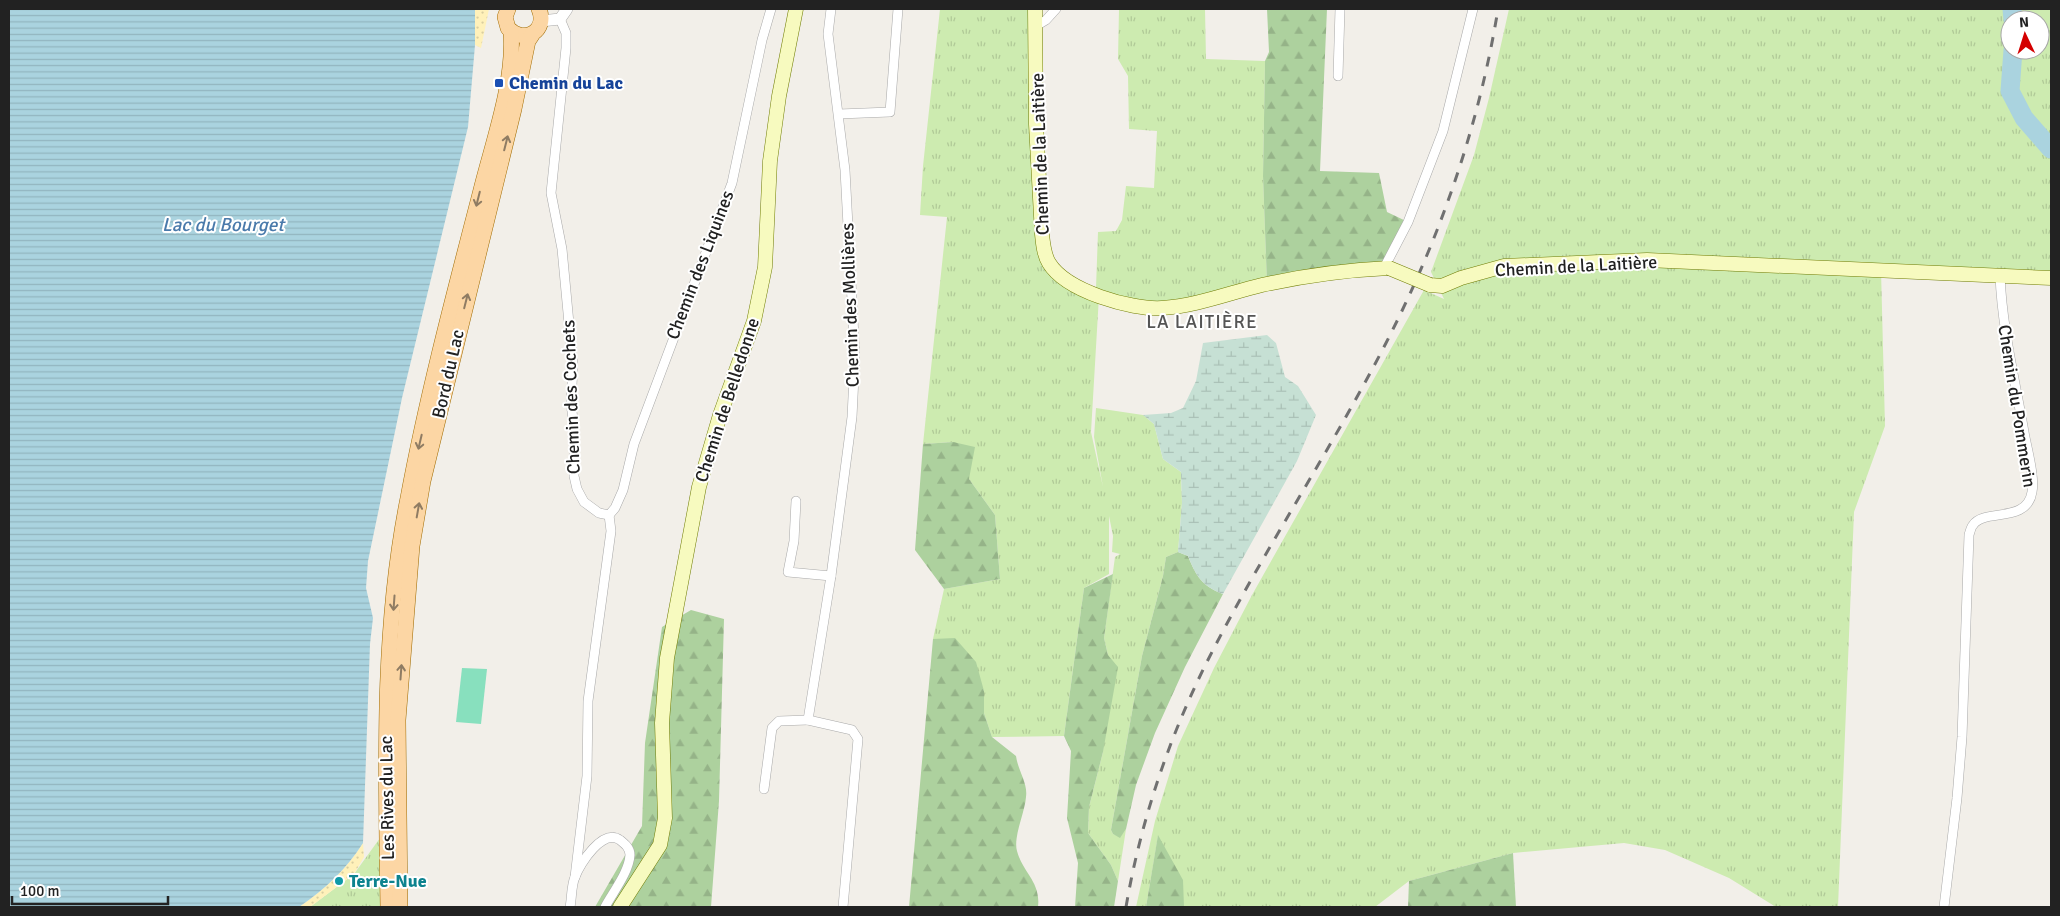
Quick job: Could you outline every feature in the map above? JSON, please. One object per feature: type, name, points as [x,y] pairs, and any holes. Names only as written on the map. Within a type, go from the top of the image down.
[{"type":"main road","name":"Bord du Lac","points":[[392,719],[396,574],[408,497],[455,291],[502,106],[510,57],[511,32],[506,23],[508,9]]},
{"type":"main road","name":"Chemin de Belledonne","points":[[620,907],[660,845],[665,818],[662,724],[667,658],[699,487],[720,415],[754,321],[765,266],[770,160],[779,96],[796,9]]},
{"type":"main road","name":"Chemin de la Laitière","points":[[1035,9],[1036,124],[1043,248],[1049,263],[1062,277],[1112,301],[1129,305],[1162,308],[1192,304],[1262,285],[1316,276],[1387,268],[1430,285],[1442,286],[1460,278],[1504,266],[1647,260],[2051,278]]},
{"type":"main road","name":"Bord du Lac","points":[[392,719],[408,575],[423,481],[514,109],[528,40],[539,27],[540,15]]},
{"type":"main road","points":[[511,32],[526,36],[532,34]]},
{"type":"main road","name":"Les Rives du Lac","points":[[388,907],[392,719]]},
{"type":"main road","name":"Les Rives du Lac","points":[[392,719],[400,907]]},
{"type":"street","points":[[540,15],[560,19],[567,9]]},
{"type":"street","name":"Chemin des Liquines","points":[[609,515],[615,508],[623,490],[634,444],[732,183],[762,40],[771,9]]},
{"type":"street","name":"Chemin des Mollières","points":[[808,720],[831,576],[852,417],[855,356],[845,170],[828,34],[831,9]]},
{"type":"street","points":[[839,114],[890,112],[898,9]]},
{"type":"street","points":[[1036,26],[1046,20],[1056,9]]},
{"type":"street","points":[[1338,76],[1340,9]]},
{"type":"street","points":[[1387,268],[1408,222],[1444,131],[1473,9]]},
{"type":"street","name":"Chemin des Cochets","points":[[560,19],[566,33],[566,48],[551,193],[563,257],[573,366],[570,404],[575,434],[574,476],[577,490],[584,502],[599,513],[609,515]]},
{"type":"street","name":"Chemin du Pommerin","points":[[1944,907],[1962,737],[1969,536],[1973,524],[1980,518],[2017,511],[2025,505],[2032,493],[2030,468],[2005,324],[2000,275]]},
{"type":"street","points":[[796,501],[794,541],[788,572],[831,576]]},
{"type":"street","points":[[570,907],[587,776],[588,701],[611,531],[609,515]]},
{"type":"street","points":[[764,789],[772,728],[779,721],[808,720],[852,730],[858,739],[843,907]]},
{"type":"street","points":[[574,877],[598,843],[606,838],[616,838],[627,846],[630,854],[628,863],[605,907]]},
{"type":"green space","points":[[940,9],[1034,9],[1041,255],[1055,271],[1096,288],[1098,232],[1116,231],[1122,220],[1126,186],[1154,188],[1157,131],[1129,129],[1128,76],[1118,59],[1119,9],[1205,9],[1206,59],[1265,61],[1263,176],[1267,284],[1162,309],[1099,296],[1091,432],[1103,487],[1094,437],[1096,408],[1143,415],[1154,424],[1163,459],[1181,472],[1182,503],[1178,552],[1166,557],[1163,576],[1142,656],[1111,830],[1113,834],[1120,837],[1126,829],[1118,881],[1111,865],[1088,833],[1089,807],[1103,752],[1108,655],[1104,638],[1115,557],[1120,554],[1112,552],[1113,536],[1109,516],[1109,574],[1084,588],[1064,736],[992,737],[984,713],[984,691],[955,639],[933,639],[944,589],[1000,579],[995,515],[969,479],[953,442],[923,444],[947,217],[920,215],[923,166]]},
{"type":"green space","points":[[1267,9],[1327,9],[1320,171],[1379,173],[1387,212],[1408,222],[1384,268],[1267,284],[1263,176],[1265,61],[1269,52]]},
{"type":"green space","points":[[1509,9],[2051,9],[2051,278],[1881,270],[1885,426],[1854,512],[1838,907],[1776,907],[1729,878],[1665,850],[1624,843],[1513,853],[1409,881],[1375,907],[1172,907],[1158,836],[1146,907],[1136,907],[1155,821],[1178,746],[1214,668],[1252,595],[1424,290],[1444,299],[1431,272],[1474,155]]},
{"type":"green space","points":[[1267,335],[1276,343],[1285,377],[1298,386],[1316,415],[1297,461],[1223,594],[1205,584],[1197,575],[1188,556],[1178,552],[1182,503],[1181,472],[1163,459],[1154,424],[1143,415],[1171,413],[1183,408],[1196,381],[1203,343]]},
{"type":"green space","points":[[953,442],[975,447],[969,479],[995,515],[1000,579],[944,589],[915,550],[923,444]]},
{"type":"green space","points":[[1178,552],[1188,556],[1197,575],[1205,584],[1223,594],[1185,667],[1155,733],[1136,785],[1126,829],[1120,838],[1113,834],[1111,830],[1142,656],[1163,576],[1166,557]]},
{"type":"green space","points":[[1113,574],[1104,638],[1108,655],[1118,667],[1103,752],[1089,807],[1088,833],[1111,865],[1118,881],[1114,907],[1075,907],[1078,863],[1067,818],[1071,751],[1064,736],[1084,588]]},
{"type":"green space","points":[[691,610],[724,619],[719,801],[711,907],[595,907],[642,826],[645,743],[662,627]]},
{"type":"green space","points":[[955,638],[976,662],[984,691],[984,713],[992,737],[1016,756],[1024,782],[1026,797],[1016,845],[1020,859],[1037,891],[1038,907],[909,907],[933,639]]},
{"type":"green space","points":[[462,668],[487,669],[481,724],[456,722]]},
{"type":"green space","points":[[1158,835],[1183,880],[1184,907],[1146,907]]},
{"type":"green space","points":[[380,838],[381,907],[310,907],[354,874]]},
{"type":"green space","points":[[1513,853],[1516,907],[1408,907],[1409,881]]},
{"type":"sand","points":[[475,9],[489,9],[481,48],[475,45]]},
{"type":"sand","name":"Terre-Nue","points":[[363,843],[364,857],[354,874],[310,907],[299,907],[334,878]]},
{"type":"water","name":"Lac du Bourget","points":[[9,9],[475,9],[475,45],[468,127],[402,398],[368,561],[366,588],[373,618],[370,644],[363,843],[334,878],[299,907],[9,907]]},
{"type":"waterway","points":[[2012,60],[2010,91],[2024,118],[2051,149]]},
{"type":"railway","points":[[1126,907],[1140,841],[1159,776],[1197,682],[1254,574],[1344,421],[1386,343],[1424,263],[1455,180],[1468,138],[1480,96],[1498,9]]},
{"type":"place","name":"Chemin du Lac","points":[[499,83]]},
{"type":"place","name":"Terre-Nue","points":[[339,881]]},
{"type":"district","name":"LA LAITIÈRE","points":[[1202,322]]}]
